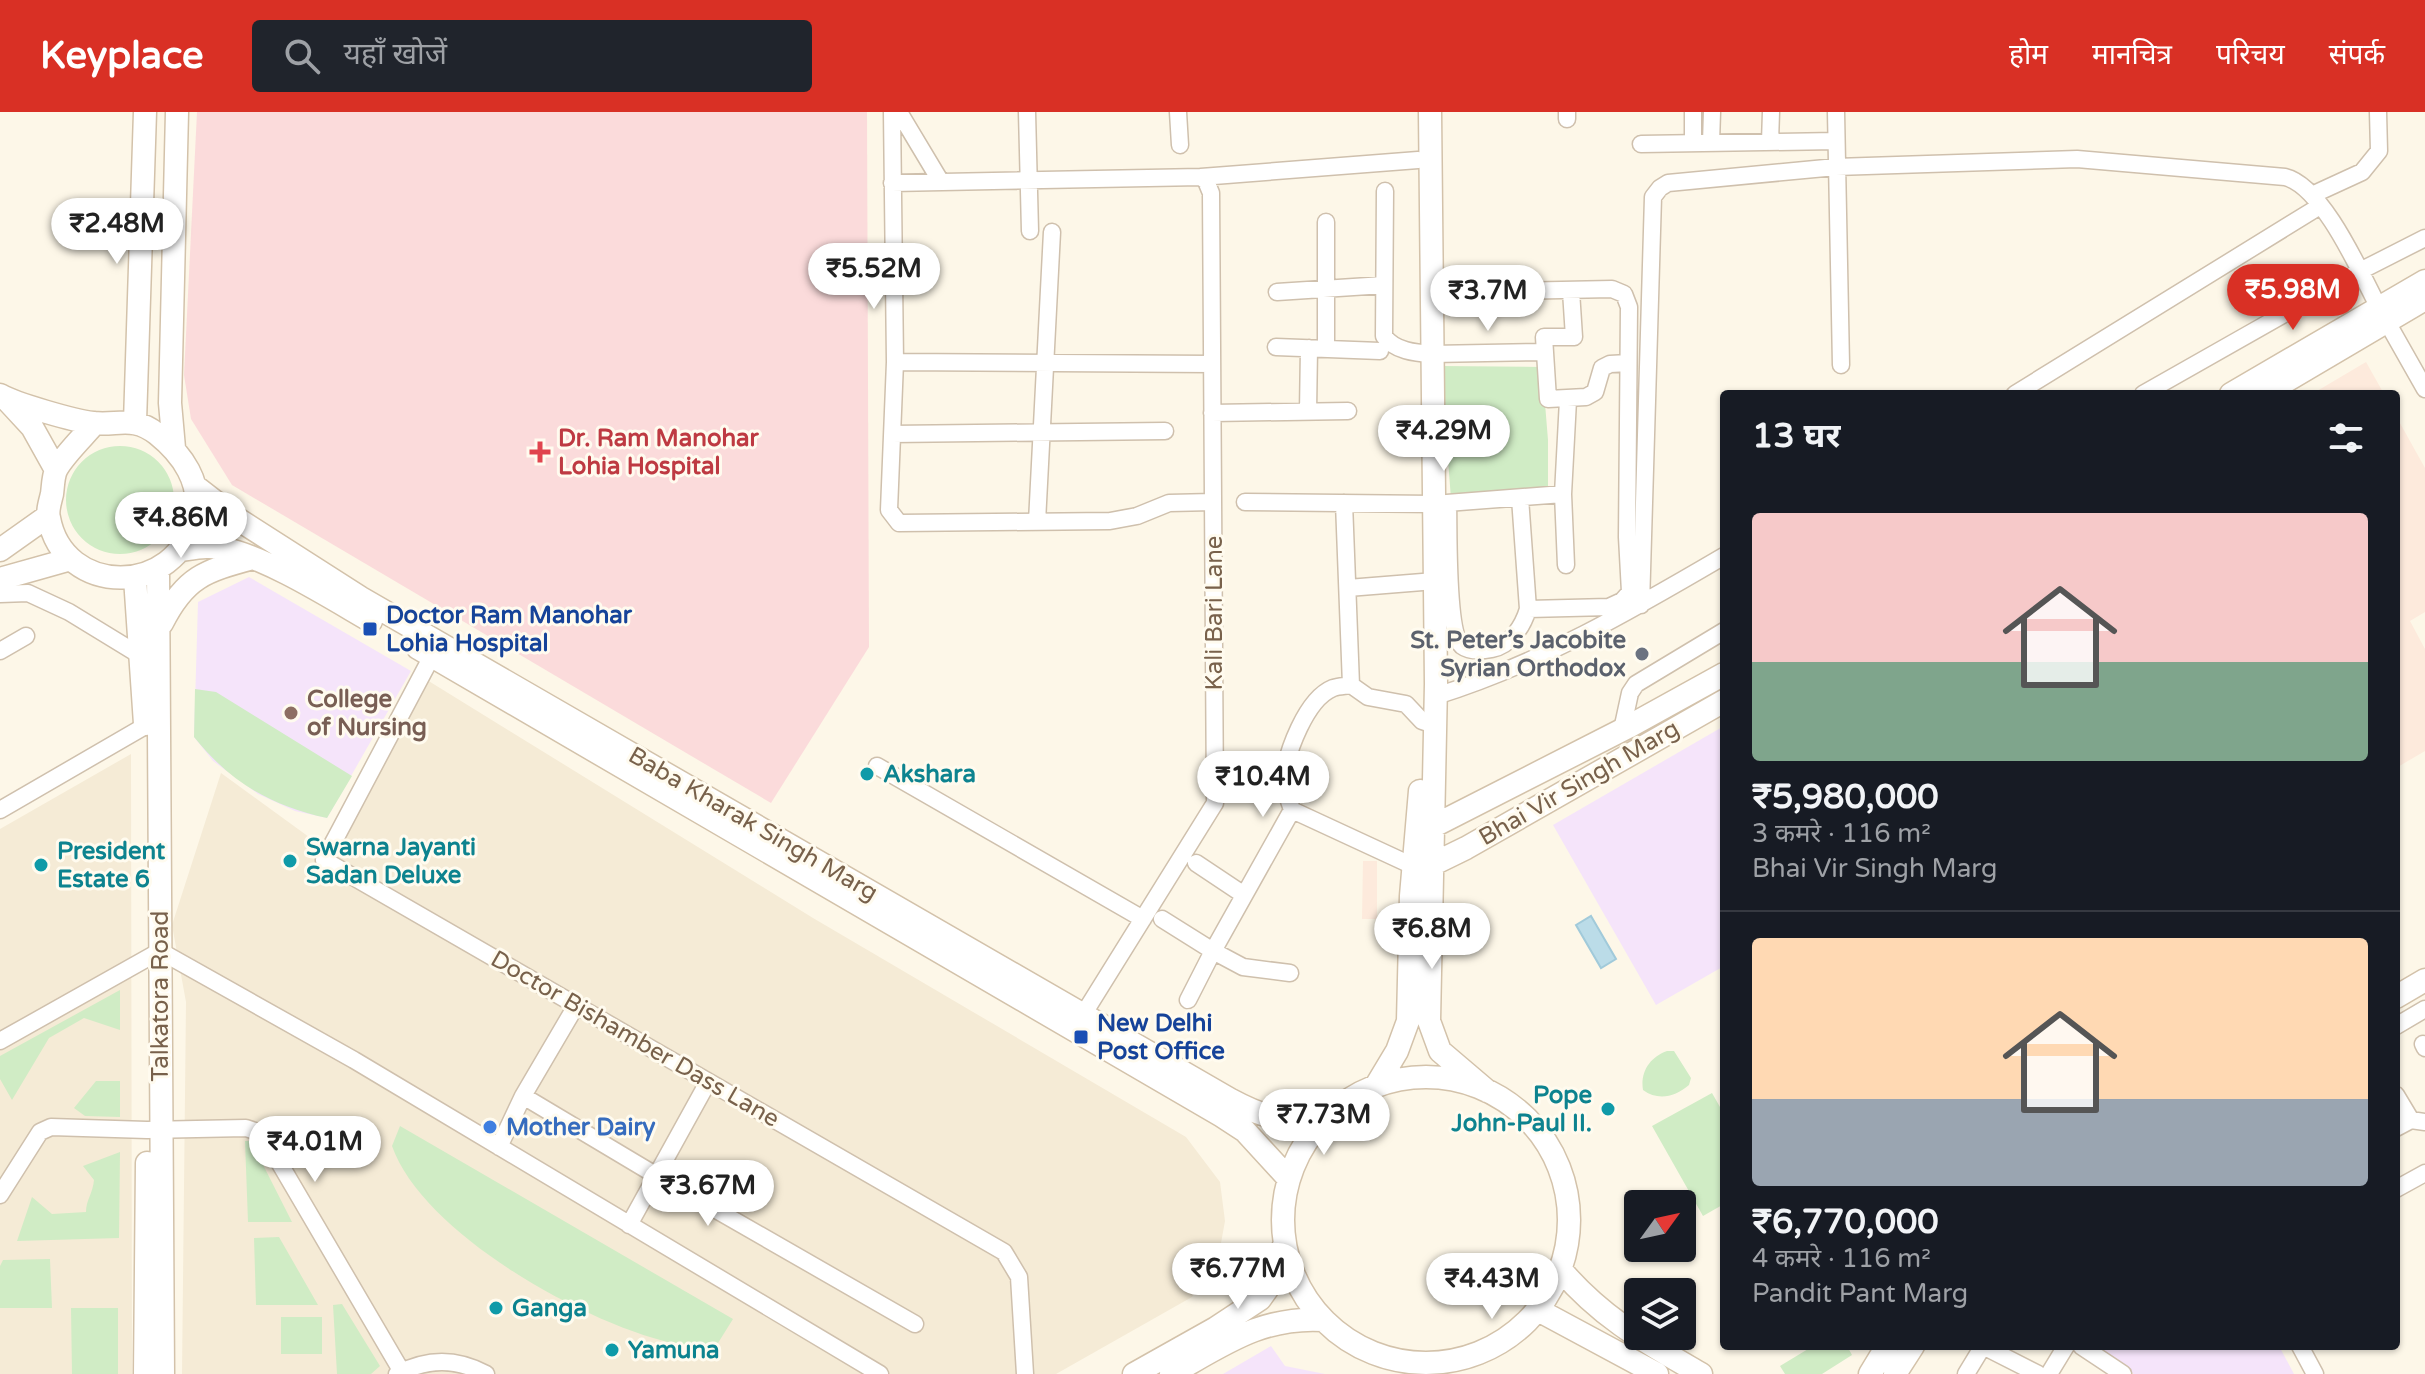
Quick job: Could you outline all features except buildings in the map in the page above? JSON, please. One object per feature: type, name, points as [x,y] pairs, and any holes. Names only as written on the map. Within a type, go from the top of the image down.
[{"type":"main road","points":[[135,422],[145,112]]},
{"type":"main road","points":[[174,448],[170,403],[177,112]]},
{"type":"main road","points":[[1376,1086],[1397,1051],[1408,1021],[1425,830],[1429,582],[1435,504],[1426,353],[1418,112]]},
{"type":"main road","points":[[1426,353],[1430,112]]},
{"type":"main road","points":[[2270,390],[2383,315],[2425,281]]},
{"type":"main road","points":[[2239,390],[2383,315],[2425,299]]},
{"type":"main road","points":[[3,397],[95,423],[135,422],[153,431],[174,448],[187,466],[196,487],[197,509],[192,531],[181,550],[158,570],[135,578],[99,575],[71,559],[55,538],[48,516],[56,470],[95,423]]},
{"type":"main road","points":[[3,397],[32,427],[56,470]]},
{"type":"main road","name":"Baba Kharak Singh Marg","points":[[196,487],[236,518],[361,598],[1253,1112],[1278,1120],[1327,1117]]},
{"type":"main road","points":[[0,550],[48,516]]},
{"type":"main road","name":"Baba Kharak Singh Marg","points":[[181,550],[223,548],[254,557],[432,656],[1222,1116],[1245,1131],[1289,1179]]},
{"type":"main road","points":[[160,627],[174,598],[194,579],[254,557]]},
{"type":"main road","points":[[0,579],[71,559]]},
{"type":"main road","name":"Talkatora Road","points":[[158,570],[160,627],[153,954],[154,1130],[163,1374]]},
{"type":"main road","name":"Talkatora Road","points":[[135,578],[145,726],[153,954]]},
{"type":"main road","points":[[1428,723],[1436,696],[1429,582]]},
{"type":"main road","name":"Bhai Vir Singh Marg","points":[[1425,830],[1622,730],[1720,676]]},
{"type":"main road","name":"Bhai Vir Singh Marg","points":[[1420,868],[1720,703]]},
{"type":"main road","points":[[1420,868],[1429,1021],[1440,1051],[1487,1091],[1522,1114],[1544,1138],[1559,1166],[1565,1186],[1569,1218],[1567,1249],[1561,1270],[1538,1310],[1504,1341],[1457,1367],[1420,1364],[1379,1355],[1355,1344],[1324,1320],[1298,1283],[1285,1241],[1284,1210],[1289,1179],[1304,1145],[1327,1117],[1350,1099],[1376,1086],[1425,1077],[1457,1081],[1487,1091]]},
{"type":"main road","points":[[2400,995],[2425,980]]},
{"type":"main road","points":[[2400,1012],[2425,997]]},
{"type":"main road","name":"Talkatora Road","points":[[145,1374],[154,1130]]},
{"type":"main road","points":[[1171,1374],[1221,1336],[1264,1294],[1275,1278],[1285,1241]]},
{"type":"main road","points":[[1561,1270],[1584,1296],[1627,1331],[1701,1374]]},
{"type":"main road","points":[[1538,1310],[1657,1374]]},
{"type":"main road","points":[[1134,1374],[1221,1336],[1276,1321],[1324,1320]]},
{"type":"main road","points":[[1870,1374],[1885,1350]]},
{"type":"main road","points":[[1895,1374],[1910,1350]]},
{"type":"main road","points":[[1379,1355],[1397,1374]]},
{"type":"street","points":[[892,112],[895,362],[889,510],[899,523],[1110,521],[1137,516],[1169,503],[1213,502]]},
{"type":"street","points":[[899,112],[941,182]]},
{"type":"street","points":[[1027,112],[1030,231]]},
{"type":"street","points":[[1178,112],[1180,145]]},
{"type":"street","points":[[1693,112],[1702,143]]},
{"type":"street","points":[[1702,143],[1712,112]]},
{"type":"street","points":[[1770,142],[1771,112]]},
{"type":"street","points":[[1836,112],[1841,365]]},
{"type":"street","points":[[2021,390],[2362,172],[2379,151],[2378,112]]},
{"type":"street","points":[[1641,144],[1836,141]]},
{"type":"street","points":[[1641,605],[1653,197],[1668,183],[1836,167],[2077,159],[2285,177],[2296,180],[2339,231],[2425,389]]},
{"type":"street","points":[[892,183],[1201,177],[1418,160]]},
{"type":"street","name":"Kali Bari Lane","points":[[1083,1015],[1215,803],[1211,193],[1201,177]]},
{"type":"street","points":[[1385,191],[1384,336],[1392,346],[1426,353],[1545,352]]},
{"type":"street","points":[[1308,412],[1327,289],[1326,222]]},
{"type":"street","points":[[1037,522],[1052,232]]},
{"type":"street","points":[[2150,390],[2360,271],[2425,238]]},
{"type":"street","points":[[1277,292],[1384,285]]},
{"type":"street","points":[[1450,292],[1612,289],[1624,294],[1629,307],[1627,537],[1630,592],[1622,601],[1609,607],[1528,609]]},
{"type":"street","points":[[1571,291],[1574,337],[1544,337],[1548,399],[1586,397],[1595,392],[1602,368],[1610,364],[1628,363]]},
{"type":"street","points":[[1276,347],[1380,351]]},
{"type":"street","points":[[895,362],[1212,364]]},
{"type":"street","points":[[1566,565],[1563,494],[1568,400]]},
{"type":"street","points":[[1212,413],[1348,411]]},
{"type":"street","points":[[892,434],[1165,431]]},
{"type":"street","points":[[1245,502],[1435,504],[1563,494]]},
{"type":"street","points":[[1435,504],[1452,621],[1459,643],[1469,651],[1496,649],[1523,625],[1528,609],[1520,498]]},
{"type":"street","points":[[1344,503],[1351,685]]},
{"type":"street","points":[[1436,696],[1484,681],[1641,605],[1720,558]]},
{"type":"street","points":[[1348,588],[1429,582]]},
{"type":"street","points":[[0,594],[28,593],[42,599],[141,656]]},
{"type":"street","points":[[1622,730],[1630,693],[1636,684],[1720,633]]},
{"type":"street","points":[[0,651],[26,636]]},
{"type":"street","name":"Doctor Bishamber Dass Lane","points":[[432,656],[335,834],[324,860],[1004,1252],[1019,1277],[1025,1374]]},
{"type":"street","points":[[1188,1000],[1292,810],[1284,782],[1289,756],[1299,728],[1312,706],[1331,689],[1351,685],[1368,697],[1406,704],[1428,723]]},
{"type":"street","points":[[0,810],[145,726]]},
{"type":"street","points":[[877,766],[1143,919]]},
{"type":"street","points":[[1292,810],[1420,868]]},
{"type":"street","points":[[1196,863],[1244,895]]},
{"type":"street","points":[[1162,919],[1243,967],[1290,973]]},
{"type":"street","points":[[0,1041],[153,954],[354,1060],[880,1374]]},
{"type":"street","points":[[499,1147],[523,1096],[577,1004]]},
{"type":"street","points":[[2400,1024],[2425,1009]]},
{"type":"street","points":[[629,1225],[708,1082]]},
{"type":"street","points":[[523,1096],[915,1324]]},
{"type":"street","points":[[2400,1102],[2411,1123]]},
{"type":"street","points":[[0,1195],[40,1132],[45,1129],[246,1128],[258,1132],[266,1140],[400,1373],[417,1364],[437,1361],[466,1364],[486,1374]]},
{"type":"street","points":[[2400,1187],[2425,1173]]},
{"type":"street","points":[[1966,1374],[1981,1350]]},
{"type":"street","points":[[1991,1350],[2038,1374]]},
{"type":"street","points":[[2049,1374],[2064,1350]]},
{"type":"street","points":[[2087,1350],[2123,1374]]},
{"type":"street","points":[[2302,1350],[2315,1374]]},
{"type":"street","points":[[849,1356],[858,1374]]},
{"type":"shaded area","name":"Dr. Ram Manohar Lohia Hospital","points":[[197,112],[867,112],[869,647],[771,803],[232,485],[191,419],[184,375]]},
{"type":"shaded area","points":[[2366,362],[2382,390],[2319,390]]},
{"type":"shaded area","points":[[2400,423],[2425,468],[2425,612],[2410,621],[2425,649],[2425,751],[2400,766]]},
{"type":"shaded area","name":"College of Nursing","points":[[249,577],[411,671],[327,818],[295,811],[258,794],[213,761],[194,737],[198,602]]},
{"type":"shaded area","points":[[427,680],[813,918],[1186,1137],[1220,1182],[1225,1221],[1217,1265],[1192,1297],[1056,1374],[182,1374],[186,1002],[172,925],[221,773],[320,845]]},
{"type":"shaded area","points":[[1720,728],[1720,968],[1656,1005],[1553,825]]},
{"type":"shaded area","points":[[131,754],[132,1374],[0,1374],[0,829]]},
{"type":"shaded area","points":[[1363,861],[1377,861],[1377,919],[1362,919]]},
{"type":"shaded area","points":[[1271,1346],[1285,1366],[1325,1374],[1223,1374]]},
{"type":"shaded area","points":[[2090,1350],[2281,1350],[2294,1374],[2134,1374]]},
{"type":"green space","points":[[1441,366],[1542,367],[1548,440],[1548,498],[1451,499]]},
{"type":"green space","points":[[120,446],[141,450],[158,462],[170,479],[174,500],[170,521],[158,538],[141,550],[120,554],[99,550],[82,538],[70,521],[66,500],[70,479],[82,462],[99,450]]},
{"type":"green space","points":[[195,689],[216,692],[352,776],[327,818],[270,799],[222,767],[194,737]]},
{"type":"green space","points":[[120,990],[120,1030],[84,1018],[49,1038],[12,1100],[0,1079],[0,1056]]},
{"type":"green space","points":[[1667,1051],[1674,1051],[1691,1078],[1689,1085],[1678,1092],[1655,1096],[1643,1090],[1643,1077],[1651,1061]]},
{"type":"green space","points":[[96,1081],[120,1081],[120,1117],[85,1116],[74,1108]]},
{"type":"green space","points":[[1712,1093],[1720,1107],[1720,1206],[1703,1216],[1696,1204],[1696,1190],[1688,1190],[1652,1126]]},
{"type":"green space","points":[[400,1126],[733,1319],[718,1343],[686,1346],[644,1335],[559,1298],[515,1272],[474,1244],[438,1212],[410,1179],[392,1146]]},
{"type":"green space","points":[[245,1141],[251,1141],[292,1222],[248,1222]]},
{"type":"green space","points":[[120,1152],[119,1238],[17,1241],[32,1197],[52,1214],[86,1212],[94,1180],[83,1166]]},
{"type":"green space","points":[[279,1237],[318,1305],[256,1305],[254,1238]]},
{"type":"green space","points":[[50,1259],[52,1308],[0,1308],[0,1266],[3,1260]]},
{"type":"green space","points":[[342,1304],[380,1366],[371,1374],[337,1374],[333,1305]]},
{"type":"green space","points":[[71,1308],[118,1308],[118,1374],[72,1374]]},
{"type":"green space","points":[[281,1317],[322,1317],[322,1354],[281,1354]]},
{"type":"green space","points":[[1806,1350],[1849,1350],[1852,1355],[1822,1374],[1785,1374],[1780,1366]]},
{"type":"water","points":[[1591,916],[1616,959],[1601,968],[1576,925]]},
{"type":"place","name":"Dr. Ram Manohar Lohia Hospital","points":[[540,452]]},
{"type":"place","name":"Doctor Ram Manohar Lohia Hospital","points":[[370,629]]},
{"type":"place","name":"St. Peter’s Jacobite Syrian Orthodox","points":[[1642,654]]},
{"type":"place","name":"College of Nursing","points":[[291,713]]},
{"type":"place","name":"Akshara","points":[[867,774]]},
{"type":"place","name":"Swarna Jayanti Sadan Deluxe","points":[[290,861]]},
{"type":"place","name":"President Estate 6","points":[[41,865]]},
{"type":"place","name":"New Delhi Post Office","points":[[1081,1037]]},
{"type":"place","name":"Pope John-Paul II.","points":[[1608,1109]]},
{"type":"place","name":"Mother Dairy","points":[[490,1127]]},
{"type":"place","name":"Ganga","points":[[496,1308]]},
{"type":"place","name":"Yamuna","points":[[612,1350]]}]
